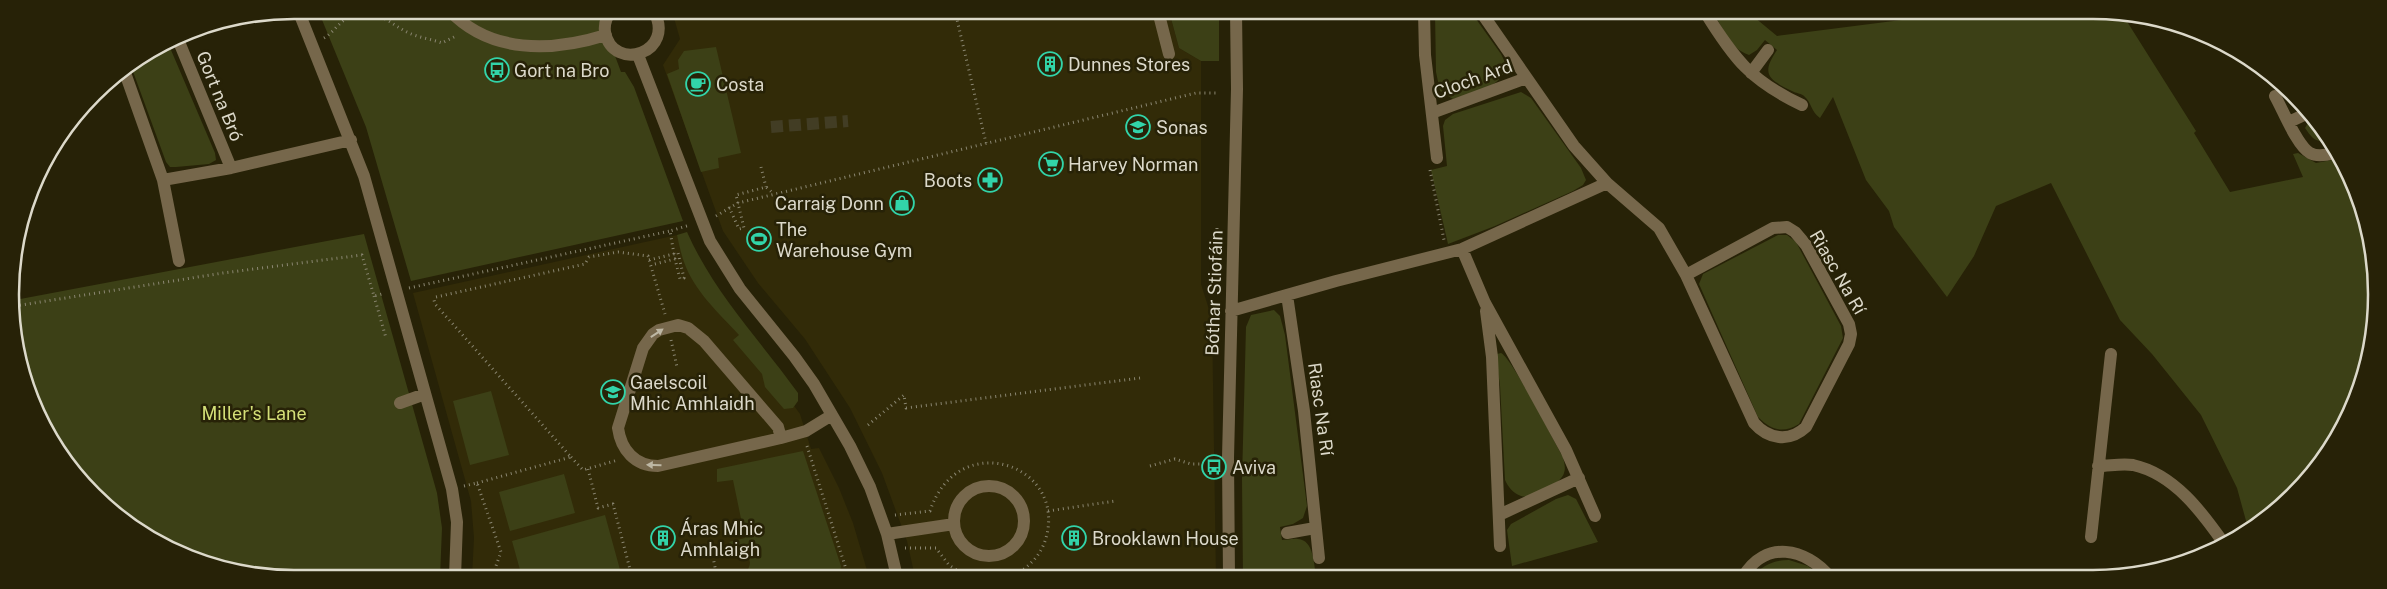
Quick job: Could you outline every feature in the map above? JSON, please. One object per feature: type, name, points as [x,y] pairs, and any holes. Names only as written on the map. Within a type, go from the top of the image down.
[{"type":"street","points":[[302,19],[351,140],[372,203],[452,489],[456,506],[458,545],[456,570]]},
{"type":"street","points":[[459,19],[470,29],[489,38],[535,48],[589,40],[606,35]]},
{"type":"street","points":[[607,19],[606,35],[608,41],[618,51],[638,55],[650,48],[658,35],[659,26],[656,19]]},
{"type":"street","points":[[1160,19],[1169,54]]},
{"type":"street","name":"Bóthar Stiofáin","points":[[1229,570],[1228,458],[1237,89],[1236,19]]},
{"type":"street","name":"Cloch Ard","points":[[1424,19],[1425,55],[1432,113],[1432,161]]},
{"type":"street","name":"Cloch Ard","points":[[1486,19],[1556,121]]},
{"type":"street","points":[[1710,19],[1729,50],[1751,73],[1772,89],[1802,105]]},
{"type":"street","name":"Gort na Bró","points":[[180,44],[231,168]]},
{"type":"street","points":[[1751,73],[1768,50]]},
{"type":"street","points":[[638,55],[688,186],[719,258],[740,289],[794,356],[832,415],[867,478],[887,534],[896,570]]},
{"type":"street","points":[[126,77],[163,180],[179,261]]},
{"type":"street","name":"Cloch Ard","points":[[1432,113],[1526,78]]},
{"type":"street","points":[[2275,96],[2301,143],[2311,154],[2329,154]]},
{"type":"street","points":[[2289,122],[2302,116]]},
{"type":"street","name":"Riasc Na Rí","points":[[1556,121],[1574,146],[1607,184],[1659,228],[1686,275],[1754,423],[1764,433],[1776,437],[1792,436],[1802,431],[1806,427],[1844,352],[1851,334],[1849,324],[1802,240],[1787,227],[1773,228],[1686,275]]},
{"type":"street","name":"Gort na Bró","points":[[163,180],[231,168],[351,140]]},
{"type":"street","points":[[1231,312],[1287,295],[1462,249],[1607,184]]},
{"type":"street","points":[[1462,249],[1485,303],[1566,450],[1595,516]]},
{"type":"street","name":"Riasc Na Rí","points":[[1287,295],[1312,473],[1315,528],[1319,558]]},
{"type":"street","points":[[1485,303],[1492,357],[1500,546]]},
{"type":"street","points":[[781,438],[778,427],[704,341],[688,328],[678,325],[668,327],[653,334],[643,348],[618,428],[620,440],[634,460],[651,466],[701,457],[781,438],[806,431],[832,415]]},
{"type":"street","points":[[2091,537],[2111,354]]},
{"type":"street","points":[[400,403],[424,394]]},
{"type":"street","points":[[2098,466],[2131,465],[2153,472],[2177,488],[2206,518],[2220,538]]},
{"type":"street","points":[[1499,514],[1514,510],[1579,478]]},
{"type":"street","points":[[988,486],[999,488],[1009,493],[1017,501],[1022,511],[1024,522],[1022,534],[1015,544],[1006,552],[995,556],[984,556],[972,552],[963,545],[957,536],[954,524],[959,502],[976,488],[988,486]]},
{"type":"street","points":[[887,534],[954,524]]},
{"type":"street","points":[[1287,533],[1315,528]]},
{"type":"street","points":[[1748,570],[1766,556],[1783,551],[1810,557],[1823,570]]},
{"type":"path","points":[[324,38],[330,35],[345,19]]},
{"type":"path","points":[[384,19],[405,32],[442,43],[456,36]]},
{"type":"path","points":[[956,19],[986,143]]},
{"type":"path","points":[[716,216],[738,203],[774,194],[1196,93],[1217,93]]},
{"type":"path","points":[[1432,161],[1445,243]]},
{"type":"path","points":[[761,167],[766,187],[774,194]]},
{"type":"path","points":[[729,208],[739,229],[744,228],[736,195],[766,187]]},
{"type":"path","points":[[409,288],[690,225]]},
{"type":"path","points":[[670,230],[674,254]]},
{"type":"path","points":[[618,460],[583,470],[434,300],[436,297],[585,264],[589,257],[618,252],[648,256],[677,367]]},
{"type":"path","points":[[649,260],[678,253],[684,278],[680,279],[675,259],[651,265]]},
{"type":"path","points":[[19,305],[222,274],[362,255],[386,338]]},
{"type":"path","points":[[374,296],[387,292]]},
{"type":"path","points":[[868,425],[896,399],[904,395],[906,408],[1140,378]]},
{"type":"path","points":[[806,446],[846,570]]},
{"type":"path","points":[[463,486],[571,457]]},
{"type":"path","points":[[1150,466],[1175,459],[1191,464],[1212,465],[1228,458]]},
{"type":"path","points":[[895,515],[930,510],[940,488],[959,471],[983,463],[1008,465],[1020,470],[1038,488],[1048,511],[1048,532],[1040,552],[1022,570]]},
{"type":"path","points":[[588,469],[598,508],[613,504],[630,570]]},
{"type":"path","points":[[477,483],[501,552],[494,570]]},
{"type":"path","points":[[1048,511],[1115,502]]},
{"type":"path","points":[[716,570],[711,547],[719,546]]},
{"type":"path","points":[[905,548],[936,548],[949,565],[957,570]]},
{"type":"shaded area","points":[[674,19],[1171,19],[1179,48],[1201,61],[1201,284],[1212,319],[1216,570],[913,570],[907,541],[882,473],[850,408],[805,339],[758,283],[723,231],[663,65],[680,39]]},
{"type":"shaded area","name":"Gaelscoil Mhic Amhlaidh","points":[[677,235],[689,260],[800,414],[811,449],[819,448],[839,488],[853,523],[867,570],[472,570],[474,538],[471,501],[413,293]]},
{"type":"green space","points":[[322,19],[601,19],[621,72],[625,72],[634,87],[683,221],[411,281],[366,127]]},
{"type":"green space","points":[[1171,19],[1219,19],[1219,61],[1201,61],[1179,48]]},
{"type":"green space","points":[[1435,19],[1476,19],[1501,54],[1507,66],[1503,74],[1492,85],[1477,92],[1453,99],[1440,91],[1436,72]]},
{"type":"green space","points":[[1717,19],[1756,19],[1777,36],[1909,19],[2111,19],[2127,21],[2196,131],[2194,133],[2230,192],[2303,177],[2293,154],[2298,153],[2316,163],[2333,160],[2347,189],[2359,223],[2368,276],[2368,313],[2363,348],[2354,383],[2340,416],[2322,448],[2300,476],[2274,502],[2247,523],[2237,488],[2201,415],[2152,354],[2120,320],[2051,183],[1996,206],[1974,256],[1947,297],[1894,227],[1889,211],[1866,180],[1833,97],[1820,118],[1804,96],[1778,84],[1770,76],[1768,71],[1769,65],[1777,50],[1765,40],[1757,50],[1749,55],[1736,48]]},
{"type":"green space","points":[[716,47],[741,153],[718,158],[719,168],[701,172],[667,74],[679,69],[678,60],[684,51]]},
{"type":"green space","points":[[170,48],[215,153],[216,160],[209,164],[176,167],[170,167],[166,162],[133,71]]},
{"type":"green space","points":[[1521,92],[1531,98],[1581,168],[1586,180],[1583,185],[1573,191],[1495,226],[1448,244],[1431,170],[1447,166],[1443,126],[1445,120],[1453,114]]},
{"type":"green space","points":[[2308,123],[2322,141],[2314,139],[2305,128]]},
{"type":"green space","points":[[687,232],[710,275],[724,296],[798,393],[798,401],[793,408],[784,409],[765,387],[762,374],[733,340],[739,335],[694,283],[684,262],[677,235]]},
{"type":"green space","name":"Miller's Lane","points":[[364,234],[437,493],[442,528],[440,570],[276,570],[259,568],[206,556],[173,542],[141,524],[113,502],[87,476],[65,448],[47,416],[28,366],[21,330],[19,299]]},
{"type":"green space","points":[[1778,235],[1787,235],[1796,242],[1841,326],[1843,338],[1799,424],[1782,430],[1772,428],[1758,417],[1699,284],[1703,274]]},
{"type":"green space","points":[[1274,310],[1280,316],[1285,335],[1307,506],[1303,518],[1293,524],[1280,527],[1282,540],[1298,539],[1303,540],[1307,544],[1314,560],[1315,570],[1243,570],[1242,479],[1246,327],[1251,315]]},
{"type":"green space","points":[[1501,353],[1507,358],[1523,384],[1564,461],[1564,473],[1558,482],[1532,496],[1518,495],[1511,490],[1505,480],[1500,385],[1496,358],[1497,354]]},
{"type":"green space","points":[[491,391],[509,455],[470,465],[453,401]]},
{"type":"green space","points":[[803,451],[841,566],[840,570],[748,570],[750,564],[747,555],[729,542],[745,538],[733,480],[717,482],[717,469]]},
{"type":"green space","points":[[564,474],[575,513],[510,531],[499,492]]},
{"type":"green space","points":[[1568,495],[1576,499],[1598,542],[1512,566],[1507,530],[1511,524],[1556,499]]},
{"type":"green space","points":[[605,515],[620,570],[520,570],[512,541]]},
{"type":"green space","points":[[1789,560],[1808,566],[1813,570],[1759,570],[1778,561]]},
{"type":"tunnel","points":[[771,127],[848,121]]},
{"type":"place","name":"Dunnes Stores","points":[[1050,64]]},
{"type":"place","name":"Gort na Bro","points":[[497,70]]},
{"type":"place","name":"Costa","points":[[698,84]]},
{"type":"place","name":"Sonas","points":[[1138,127]]},
{"type":"place","name":"Harvey Norman","points":[[1051,164]]},
{"type":"place","name":"Boots","points":[[990,180]]},
{"type":"place","name":"Carraig Donn","points":[[902,203]]},
{"type":"place","name":"The Warehouse Gym","points":[[759,239]]},
{"type":"place","name":"Gaelscoil Mhic Amhlaidh","points":[[613,392]]},
{"type":"place","name":"Aviva","points":[[1214,467]]},
{"type":"place","name":"Áras Mhic Amhlaigh","points":[[663,538]]},
{"type":"place","name":"Brooklawn House","points":[[1074,538]]}]
